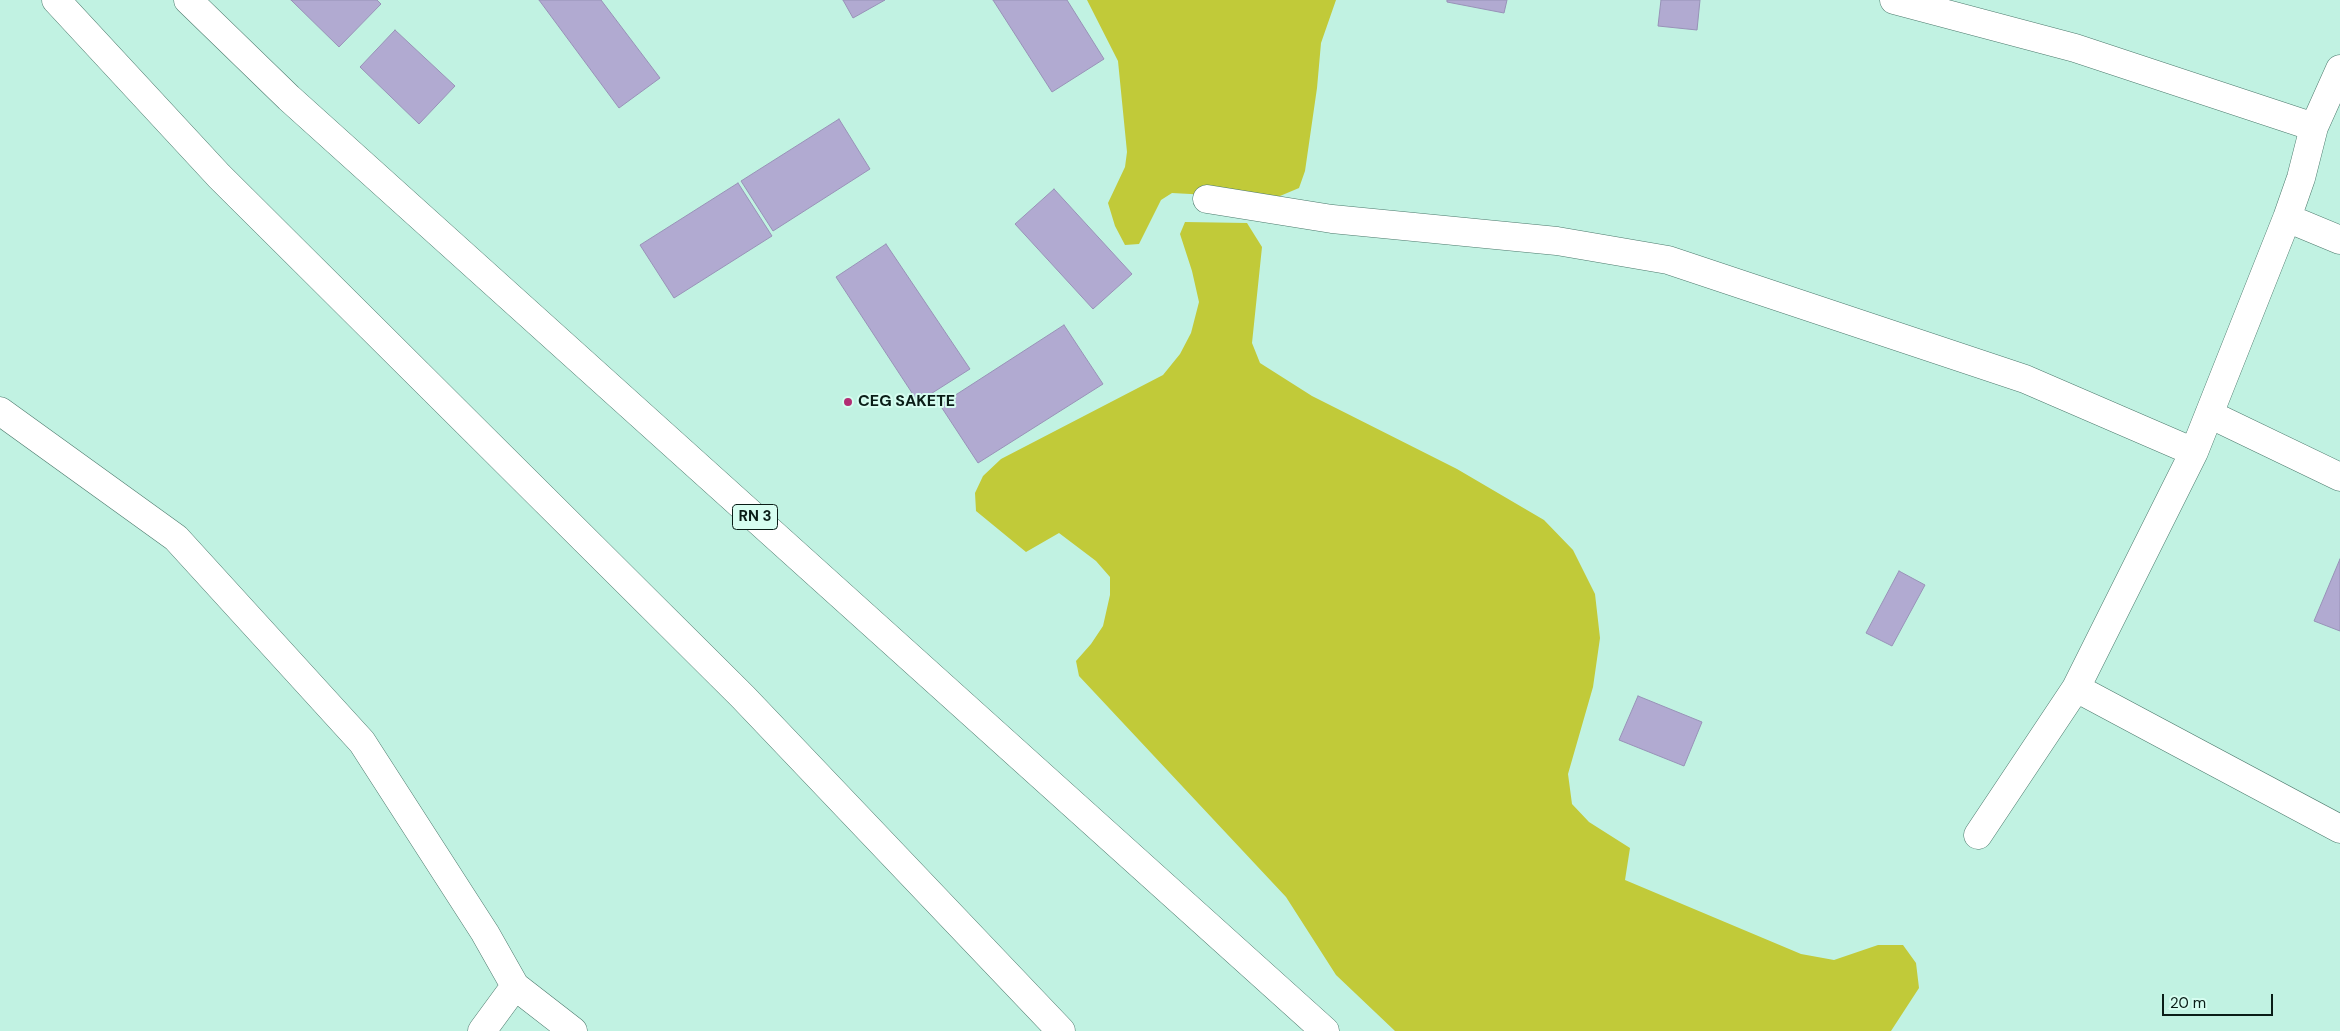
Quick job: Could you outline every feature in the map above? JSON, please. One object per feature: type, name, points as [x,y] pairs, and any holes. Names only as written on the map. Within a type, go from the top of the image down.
[{"type":"street","points":[[56,0],[219,176],[743,698],[1061,1031]]},
{"type":"street","name":"RN 3","points":[[188,0],[289,98],[1325,1031]]},
{"type":"street","points":[[1894,0],[2075,48],[2314,127]]},
{"type":"street","points":[[1978,835],[2076,688],[2194,452],[2287,218],[2314,127],[2340,69]]},
{"type":"street","points":[[1207,199],[1332,219],[1557,240],[1668,260],[2025,379],[2194,452]]},
{"type":"street","points":[[2287,218],[2340,240]]},
{"type":"street","points":[[0,411],[176,538],[362,742],[485,933],[515,986],[573,1031]]},
{"type":"street","points":[[2209,414],[2340,477]]},
{"type":"street","points":[[2076,688],[2340,829]]},
{"type":"street","points":[[482,1031],[515,986]]},
{"type":"green space","points":[[1087,0],[1336,0],[1321,43],[1317,88],[1305,171],[1299,188],[1280,196],[1264,198],[1172,193],[1161,200],[1139,244],[1125,245],[1115,226],[1108,203],[1125,167],[1127,152],[1118,61]]},
{"type":"green space","points":[[1185,222],[1247,223],[1262,247],[1252,343],[1260,363],[1312,396],[1457,469],[1544,520],[1573,550],[1595,594],[1600,638],[1593,687],[1568,774],[1572,804],[1589,822],[1630,848],[1625,880],[1801,954],[1834,960],[1878,945],[1903,945],[1916,963],[1919,988],[1891,1031],[1395,1031],[1336,975],[1286,897],[1079,676],[1076,661],[1103,626],[1110,595],[1110,577],[1096,561],[1059,533],[1026,552],[976,511],[975,493],[983,476],[1001,459],[1163,375],[1180,354],[1191,333],[1199,302],[1192,271],[1180,234]]},
{"type":"building","points":[[291,0],[377,0],[381,4],[339,47]]},
{"type":"building","points":[[539,0],[601,0],[660,78],[619,108]]},
{"type":"building","points":[[843,0],[885,0],[853,18]]},
{"type":"building","points":[[993,0],[1067,0],[1104,59],[1052,92]]},
{"type":"building","points":[[1447,0],[1507,0],[1504,13],[1447,2]]},
{"type":"building","points":[[1661,0],[1700,0],[1697,30],[1658,26]]},
{"type":"building","points":[[395,30],[455,86],[419,124],[360,67]]},
{"type":"building","points":[[839,119],[870,169],[773,231],[741,181]]},
{"type":"building","points":[[738,183],[772,236],[674,298],[640,245]]},
{"type":"building","points":[[1054,189],[1132,274],[1093,309],[1015,224]]},
{"type":"building","points":[[886,244],[970,369],[918,402],[836,277]]},
{"type":"building","points":[[1064,325],[1103,384],[978,463],[940,405]]},
{"type":"building","points":[[2340,559],[2340,631],[2314,621]]},
{"type":"building","points":[[1899,571],[1925,585],[1892,646],[1866,633]]},
{"type":"building","points":[[1638,696],[1702,722],[1684,766],[1619,740]]},
{"type":"place","name":"CEG SAKETE","points":[[848,402]]}]
